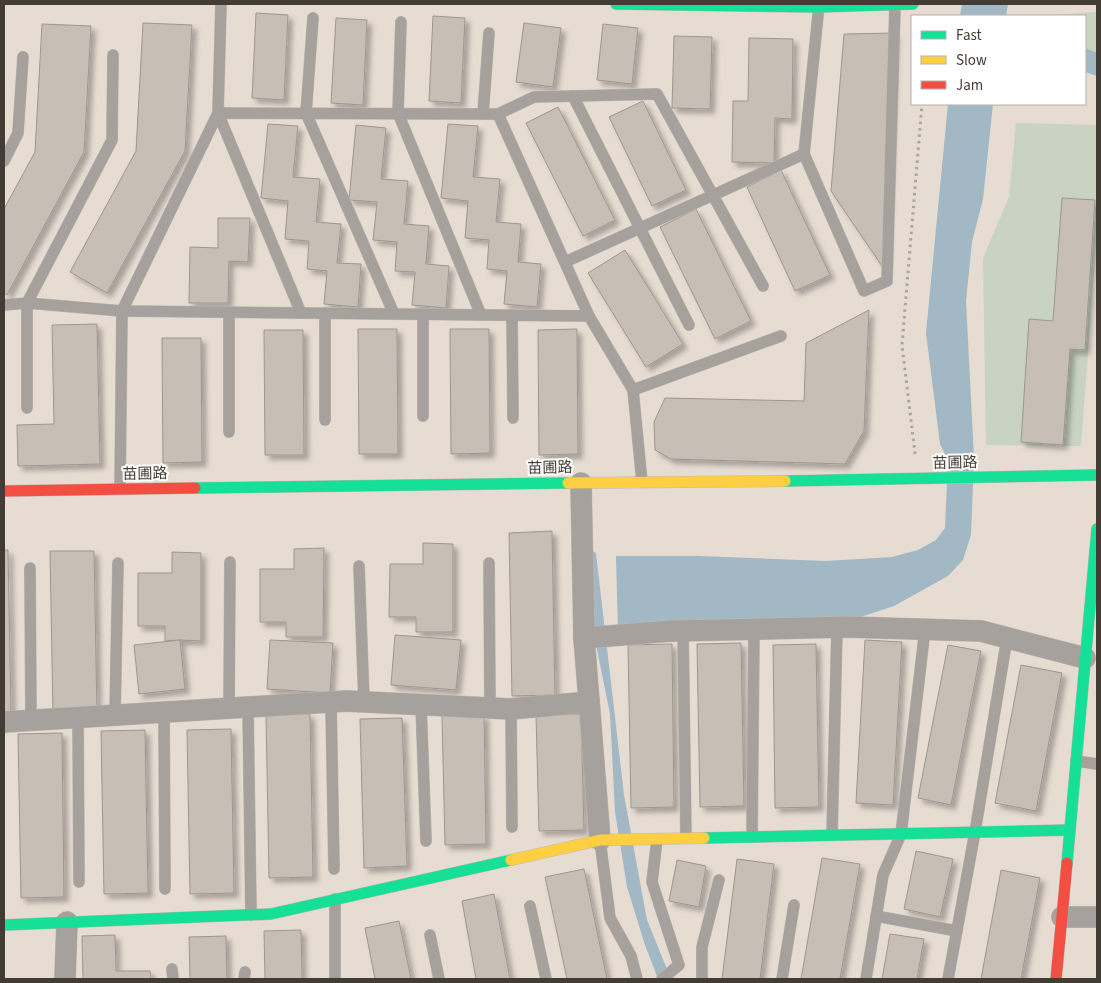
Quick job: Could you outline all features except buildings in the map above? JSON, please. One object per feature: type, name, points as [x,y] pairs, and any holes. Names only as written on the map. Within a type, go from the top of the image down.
[{"type":"street","points":[[616,4],[913,4]]},
{"type":"street","name":"苗圃路","points":[[4,491],[1097,475]]},
{"type":"street","points":[[581,483],[584,638],[600,840]]},
{"type":"street","points":[[1056,979],[1097,529]]},
{"type":"street","points":[[584,638],[683,631],[837,627],[981,631],[1086,658]]},
{"type":"street","points":[[4,722],[331,702],[511,709],[589,702]]},
{"type":"street","points":[[4,925],[271,914],[600,840],[1070,830]]},
{"type":"street","points":[[1062,917],[1097,917]]},
{"type":"street","points":[[65,979],[67,922]]},
{"type":"lane","points":[[221,4],[218,113],[301,313]]},
{"type":"lane","points":[[819,5],[804,154],[864,291],[887,281],[894,4]]},
{"type":"lane","points":[[313,18],[306,113],[394,314]]},
{"type":"lane","points":[[401,22],[398,114],[480,315]]},
{"type":"lane","points":[[483,114],[489,33]]},
{"type":"lane","points":[[28,408],[27,303],[112,140],[113,55]]},
{"type":"lane","points":[[4,161],[18,133],[23,57]]},
{"type":"lane","points":[[218,113],[498,114],[534,97],[657,94],[763,286]]},
{"type":"lane","points":[[573,96],[688,325]]},
{"type":"lane","points":[[120,489],[122,311],[218,113]]},
{"type":"lane","points":[[498,114],[589,316],[633,390],[642,482]]},
{"type":"lane","points":[[565,262],[804,154]]},
{"type":"lane","points":[[4,305],[27,303],[122,311],[589,316]]},
{"type":"lane","points":[[229,312],[229,432]]},
{"type":"lane","points":[[325,313],[325,420]]},
{"type":"lane","points":[[422,416],[423,314]]},
{"type":"lane","points":[[512,315],[513,418]]},
{"type":"lane","points":[[633,390],[781,336]]},
{"type":"lane","points":[[230,562],[251,914]]},
{"type":"lane","points":[[115,715],[118,563]]},
{"type":"lane","points":[[489,563],[490,708]]},
{"type":"lane","points":[[359,566],[364,702]]},
{"type":"lane","points":[[30,568],[31,720]]},
{"type":"lane","points":[[832,835],[837,627]]},
{"type":"lane","points":[[752,837],[754,629]]},
{"type":"lane","points":[[866,979],[883,875],[901,834],[925,629]]},
{"type":"lane","points":[[683,631],[686,838]]},
{"type":"lane","points":[[948,979],[975,832],[1007,638]]},
{"type":"lane","points":[[331,702],[334,869]]},
{"type":"lane","points":[[421,706],[426,841]]},
{"type":"lane","points":[[511,709],[512,826]]},
{"type":"lane","points":[[164,712],[165,890]]},
{"type":"lane","points":[[78,718],[79,882]]},
{"type":"lane","points":[[1076,761],[1097,764]]},
{"type":"lane","points":[[657,839],[652,882],[679,965],[662,979]]},
{"type":"lane","points":[[600,840],[610,918],[631,956],[637,979]]},
{"type":"lane","points":[[702,979],[702,947],[719,880]]},
{"type":"lane","points":[[335,899],[335,979]]},
{"type":"lane","points":[[782,979],[794,905]]},
{"type":"lane","points":[[530,906],[546,979]]},
{"type":"lane","points":[[876,916],[957,931]]},
{"type":"lane","points":[[430,935],[440,979]]},
{"type":"path","points":[[918,478],[902,344],[922,105]]},
{"type":"green space","points":[[1097,12],[1097,68],[1086,68],[1086,15],[1054,15]]},
{"type":"green space","points":[[1016,123],[1097,125],[1097,234],[1081,446],[986,445],[983,258],[1009,197]]},
{"type":"water","points":[[962,4],[1008,4],[1006,15],[960,15]]},
{"type":"water","points":[[1086,48],[1097,53],[1097,76],[1086,72]]},
{"type":"water","points":[[948,105],[993,105],[983,199],[972,242],[966,301],[974,458],[971,535],[963,560],[948,576],[894,606],[830,627],[618,633],[616,556],[699,556],[825,561],[892,557],[918,550],[936,540],[945,528],[948,460],[940,444],[926,333]]},
{"type":"water","points":[[575,540],[596,553],[624,795],[647,920],[671,979],[658,979],[627,887],[615,812],[610,714]]},
{"type":"traffic: fast","points":[[616,4],[819,7],[913,4]]},
{"type":"traffic: fast","points":[[785,481],[1097,475]]},
{"type":"traffic: fast","points":[[195,488],[568,483]]},
{"type":"traffic: fast","points":[[1067,863],[1097,529]]},
{"type":"traffic: fast","points":[[704,838],[1070,830]]},
{"type":"traffic: fast","points":[[4,925],[271,914],[511,860]]},
{"type":"traffic: slow","points":[[568,483],[785,481]]},
{"type":"traffic: slow","points":[[511,860],[600,840],[704,838]]},
{"type":"traffic: jam","points":[[4,491],[195,488]]},
{"type":"traffic: jam","points":[[1056,979],[1067,863]]}]
